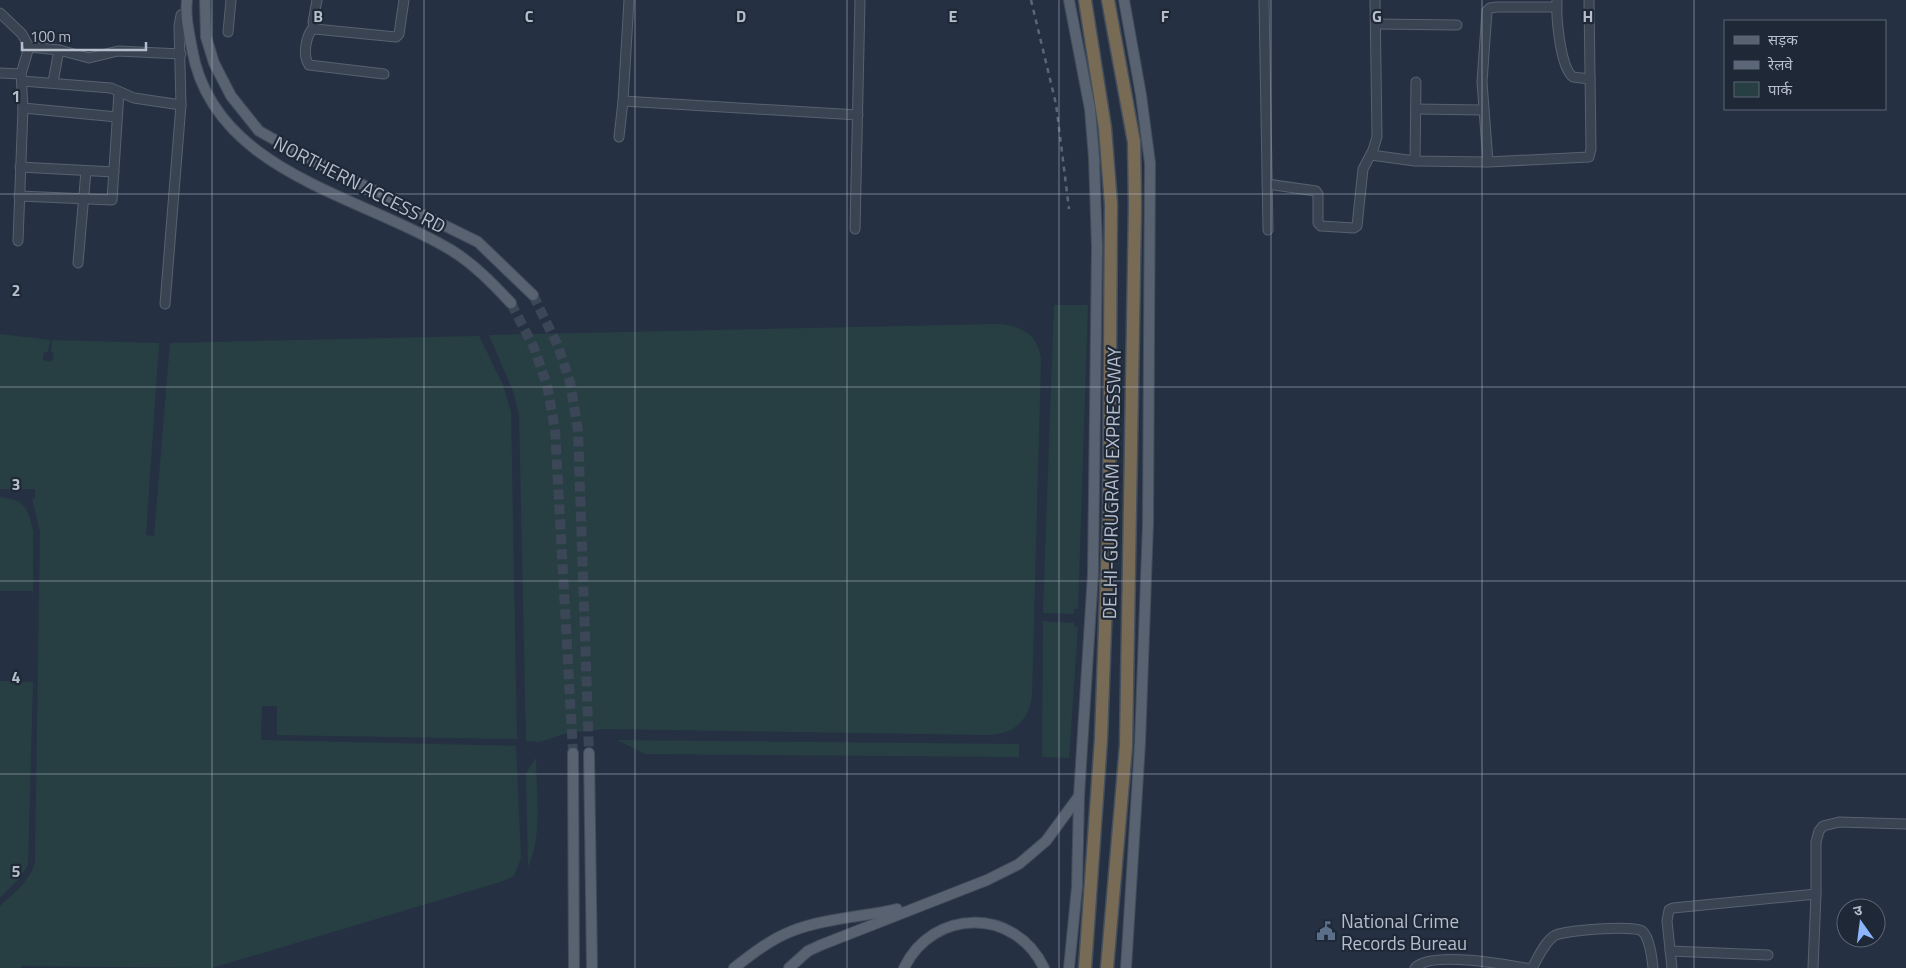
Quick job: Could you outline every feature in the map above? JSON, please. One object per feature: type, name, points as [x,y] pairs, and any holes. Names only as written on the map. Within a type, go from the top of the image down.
[{"type":"highway","name":"DELHI-GURUGRAM EXPRESSWAY","points":[[1085,0],[1106,128],[1111,204],[1109,516],[1101,739],[1085,968]]},
{"type":"highway","name":"DELHI-GURUGRAM EXPRESSWAY","points":[[1107,968],[1126,746],[1135,206],[1134,142],[1108,0]]},
{"type":"main road","name":"NORTHERN ACCESS RD","points":[[187,0],[186,12],[194,63],[211,100],[227,123],[246,144],[279,167],[420,232],[453,251],[483,274],[512,303]]},
{"type":"main road","name":"NORTHERN ACCESS RD","points":[[205,0],[206,37],[214,63],[231,96],[260,131],[304,156],[478,242],[533,295]]},
{"type":"main road","points":[[1069,0],[1090,109],[1094,158],[1097,248],[1093,574],[1079,796],[1077,887],[1069,968]]},
{"type":"main road","points":[[1124,0],[1141,96],[1150,163],[1148,524],[1140,743],[1126,968]]},
{"type":"main road","points":[[573,753],[574,968]]},
{"type":"main road","points":[[589,753],[592,968]]},
{"type":"main road","points":[[789,968],[808,952],[821,945],[1004,872],[1032,854],[1046,841],[1079,796]]},
{"type":"main road","points":[[734,968],[768,944],[794,930],[821,922],[907,907],[956,892]]},
{"type":"main road","points":[[904,968],[913,953],[929,938],[956,926],[971,923],[992,924],[1011,930],[1032,947],[1044,968]]},
{"type":"street","points":[[228,32],[230,0]]},
{"type":"street","points":[[317,0],[314,27],[307,36],[306,58],[309,65],[384,74]]},
{"type":"street","points":[[314,27],[336,32],[397,37],[404,0]]},
{"type":"street","points":[[619,137],[624,101],[629,0]]},
{"type":"street","points":[[855,229],[860,0]]},
{"type":"street","points":[[1264,0],[1268,230]]},
{"type":"street","points":[[1267,184],[1316,190],[1318,194],[1319,225],[1354,228],[1358,224],[1363,169],[1371,155],[1378,126],[1375,0]]},
{"type":"street","points":[[1371,155],[1415,161],[1488,162],[1589,157],[1591,149],[1589,0]]},
{"type":"street","points":[[1488,162],[1482,82],[1487,14],[1490,8],[1497,4],[1557,3],[1557,28],[1569,73],[1573,77],[1590,79]]},
{"type":"street","points":[[165,304],[182,105],[180,19],[186,12]]},
{"type":"street","points":[[0,13],[22,34],[29,47],[22,77],[23,108],[18,241]]},
{"type":"street","points":[[1376,24],[1457,24]]},
{"type":"street","points":[[29,47],[59,50],[89,58],[118,51],[181,54]]},
{"type":"street","points":[[53,82],[59,50]]},
{"type":"street","points":[[0,73],[53,82],[111,88],[134,98],[182,105]]},
{"type":"street","points":[[1415,161],[1416,82]]},
{"type":"street","points":[[19,196],[112,200],[119,92]]},
{"type":"street","points":[[624,101],[858,115]]},
{"type":"street","points":[[23,108],[117,118]]},
{"type":"street","points":[[1416,109],[1483,110]]},
{"type":"street","points":[[20,167],[114,172]]},
{"type":"street","points":[[78,263],[86,171]]},
{"type":"street","points":[[1812,968],[1816,894],[1816,842],[1823,826],[1839,822],[1906,824]]},
{"type":"street","points":[[1672,968],[1667,915],[1669,910],[1673,908],[1816,894]]},
{"type":"street","points":[[1532,968],[1547,943],[1562,933],[1580,930],[1636,929],[1642,931],[1645,936],[1653,968]]},
{"type":"street","points":[[1670,951],[1768,955]]},
{"type":"street","points":[[1415,968],[1426,961],[1444,959],[1526,968]]},
{"type":"green space","points":[[1054,305],[1088,305],[1078,609],[1074,609],[1074,614],[1043,613]]},
{"type":"green space","points":[[997,324],[1013,326],[1026,332],[1036,343],[1041,359],[1032,694],[1028,711],[1020,723],[1007,731],[990,735],[605,729],[567,733],[540,742],[526,741],[519,414],[513,391],[489,335]]},
{"type":"green space","points":[[0,334],[50,340],[48,352],[44,352],[43,360],[52,362],[54,353],[51,352],[52,340],[159,343],[146,535],[154,536],[170,343],[479,336],[503,385],[511,412],[517,739],[277,735],[277,706],[262,706],[261,740],[516,746],[521,858],[514,876],[500,882],[212,968],[21,966],[21,968],[0,968],[0,906],[26,881],[35,862],[40,531],[32,498],[35,498],[35,489],[0,489]]},
{"type":"green space","points":[[0,497],[19,502],[29,515],[33,530],[33,591],[0,591]]},
{"type":"green space","points":[[1043,621],[1074,623],[1074,626],[1078,627],[1069,758],[1042,757]]},
{"type":"green space","points":[[0,681],[33,682],[28,865],[20,878],[0,898]]},
{"type":"green space","points":[[617,740],[1019,744],[1019,757],[645,754]]},
{"type":"green space","points":[[536,758],[537,828],[533,855],[528,867],[526,773]]},
{"type":"tunnel","points":[[533,295],[558,346],[570,382],[578,430],[589,753]]},
{"type":"tunnel","points":[[511,303],[534,348],[547,385],[555,429],[573,753]]},
{"type":"railway","points":[[1031,0],[1056,104],[1069,209]]},
{"type":"place","name":"National Crime Records Bureau","points":[[1326,931]]}]
